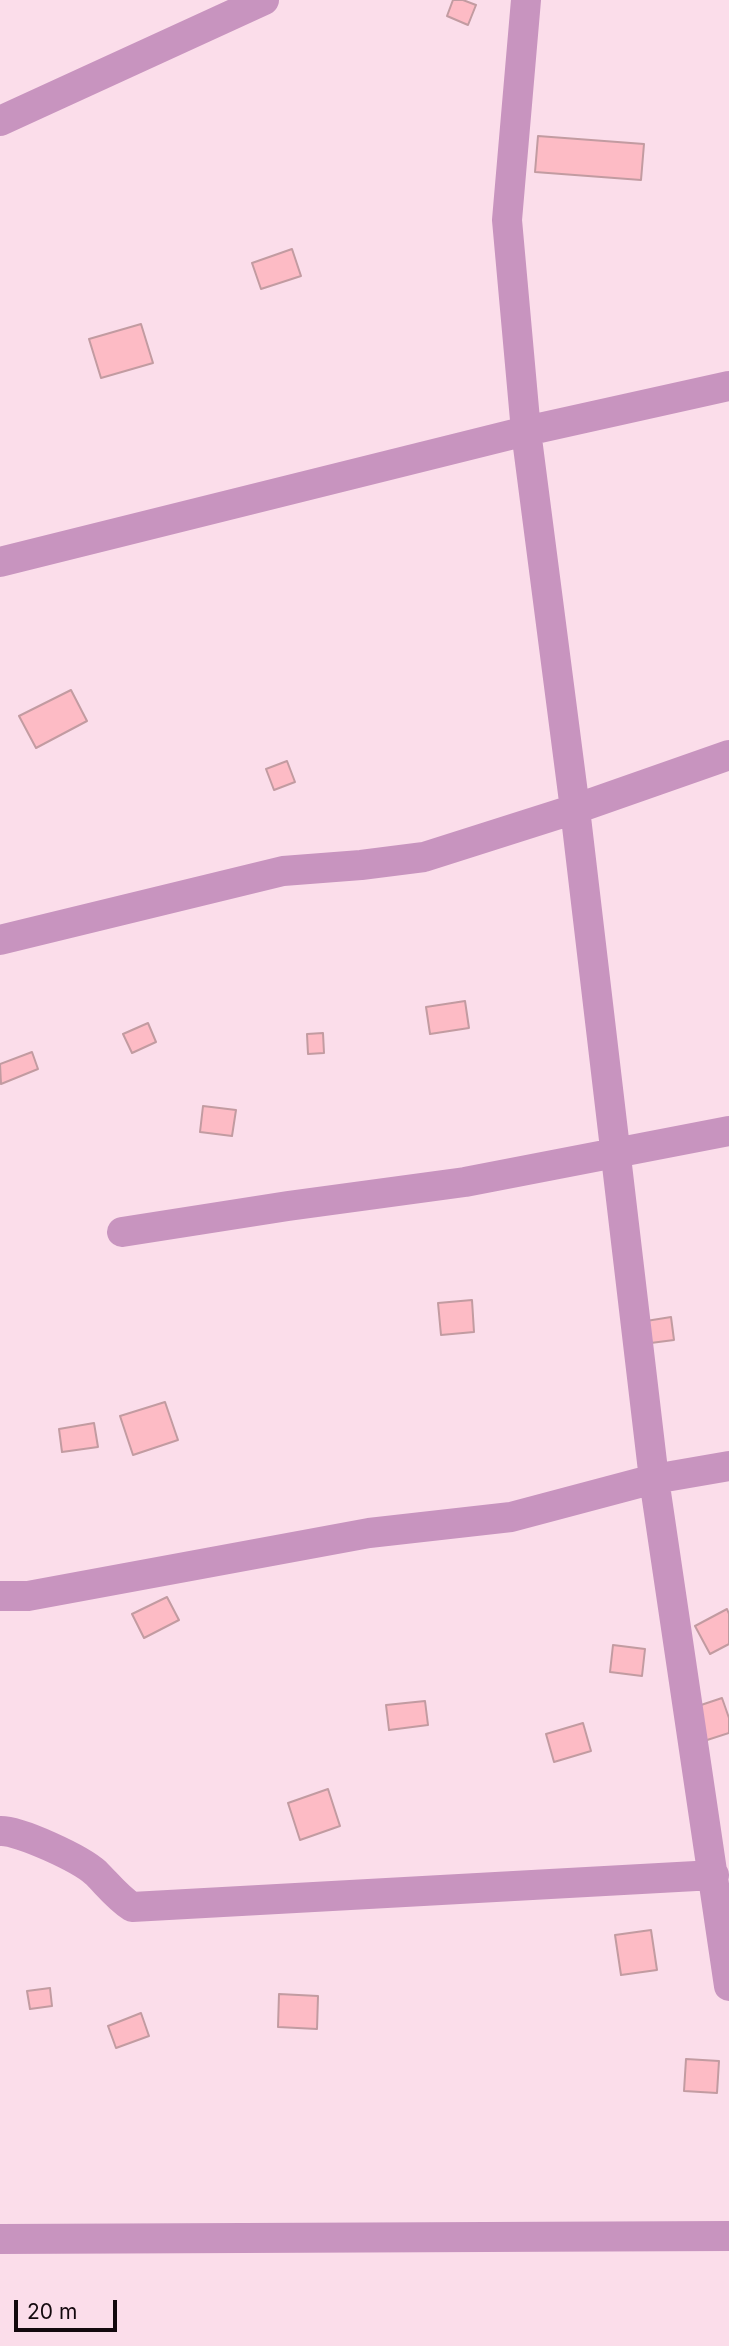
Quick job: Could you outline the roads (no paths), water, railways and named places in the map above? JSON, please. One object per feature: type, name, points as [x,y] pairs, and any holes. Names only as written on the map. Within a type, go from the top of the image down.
[{"type":"street","points":[[0,121],[264,0]]},
{"type":"street","points":[[527,0],[507,220],[526,431],[575,809],[654,1479],[729,1986]]},
{"type":"street","points":[[0,562],[526,431],[729,386]]},
{"type":"street","points":[[0,940],[284,871],[424,857],[575,809],[729,755]]},
{"type":"street","points":[[122,1232],[465,1182],[729,1131]]},
{"type":"street","points":[[0,1596],[28,1596],[369,1533],[511,1517],[654,1479],[729,1466]]},
{"type":"street","points":[[0,1831],[33,1838],[94,1871],[121,1900],[132,1907],[714,1875]]},
{"type":"street","points":[[0,2239],[729,2236]]}]
